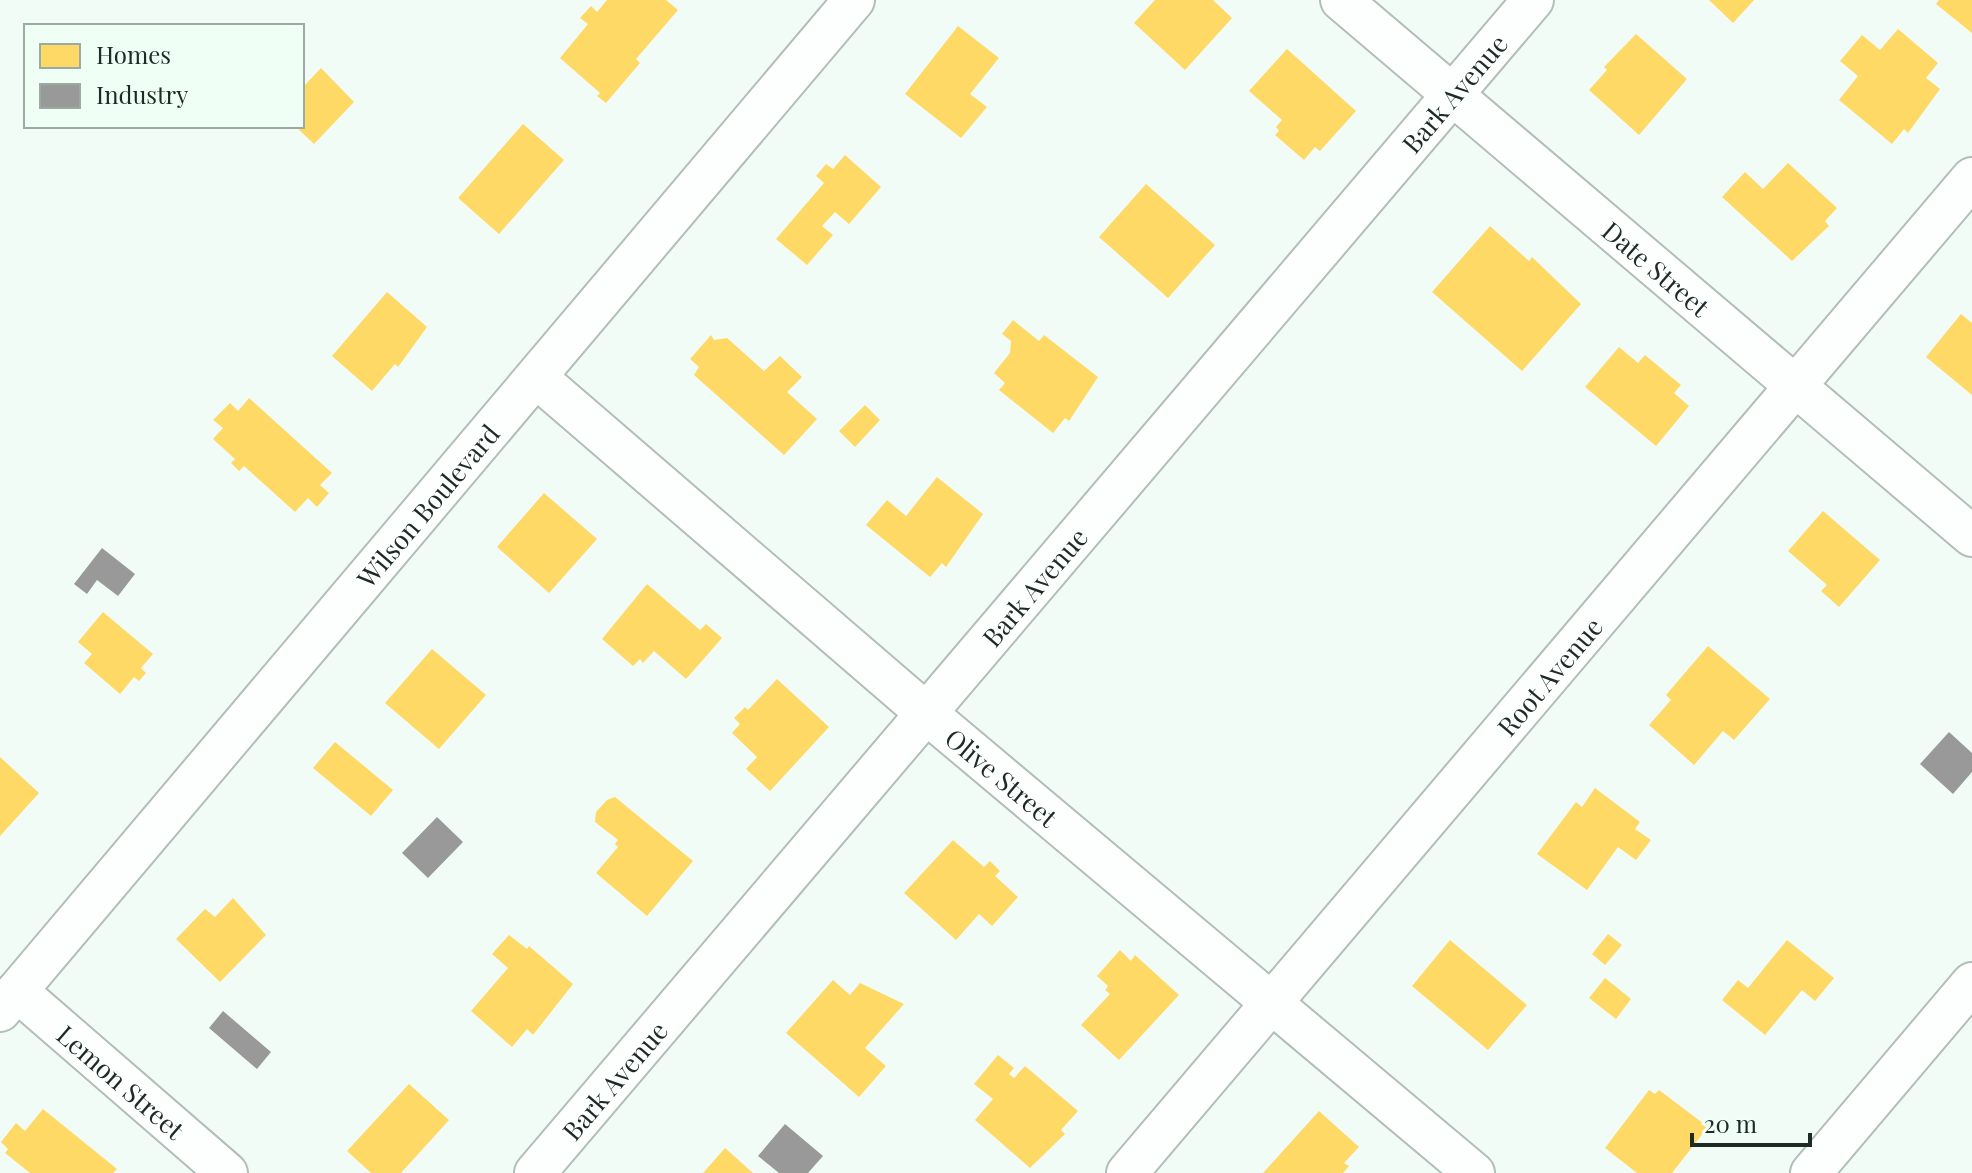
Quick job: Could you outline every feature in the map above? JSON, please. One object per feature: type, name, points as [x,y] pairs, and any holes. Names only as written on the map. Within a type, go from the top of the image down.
[{"type":"street","name":"Wilson Boulevard","points":[[8,1001],[854,0]]},
{"type":"street","name":"Date Street","points":[[1341,0],[1972,536]]},
{"type":"street","name":"Bark Avenue","points":[[535,1173],[1533,0]]},
{"type":"street","name":"Root Avenue","points":[[1127,1173],[1972,178]]},
{"type":"street","name":"Olive Street","points":[[536,377],[926,713],[1474,1173]]},
{"type":"street","points":[[1811,1173],[1972,983]]},
{"type":"street","name":"Lemon Street","points":[[8,1001],[227,1173]]},
{"type":"building: Homes","points":[[607,0],[666,0],[678,10],[636,59],[640,63],[606,103],[597,96],[600,93],[560,58],[588,24],[580,18],[591,6],[597,12]]},
{"type":"building: Homes","points":[[1155,0],[1213,0],[1232,18],[1185,70],[1134,23]]},
{"type":"building: Homes","points":[[1709,0],[1754,0],[1733,23]]},
{"type":"building: Homes","points":[[1939,0],[1972,0],[1972,33],[1936,4]]},
{"type":"building: Homes","points":[[958,26],[999,58],[970,94],[987,107],[961,138],[905,94]]},
{"type":"building: Homes","points":[[1898,29],[1938,63],[1926,78],[1940,89],[1908,133],[1904,129],[1892,144],[1839,100],[1858,76],[1840,61],[1862,35],[1880,50]]},
{"type":"building: Homes","points":[[1636,34],[1687,79],[1639,135],[1589,90],[1607,70],[1604,67]]},
{"type":"building: Homes","points":[[1287,49],[1356,111],[1320,151],[1315,147],[1304,160],[1275,135],[1279,131],[1276,127],[1282,120],[1249,91]]},
{"type":"building: Homes","points":[[321,68],[354,102],[314,144],[297,128],[304,128],[304,86]]},
{"type":"building: Homes","points":[[523,124],[564,160],[499,234],[458,198]]},
{"type":"building: Homes","points":[[845,155],[881,187],[849,224],[835,212],[822,226],[833,235],[807,265],[776,239],[824,183],[816,176],[826,164],[833,169]]},
{"type":"building: Homes","points":[[1788,163],[1837,208],[1825,221],[1829,226],[1792,261],[1722,197],[1745,172],[1763,189]]},
{"type":"building: Homes","points":[[1146,184],[1215,245],[1168,298],[1099,237]]},
{"type":"building: Homes","points":[[1490,226],[1529,261],[1532,257],[1581,304],[1522,371],[1432,292]]},
{"type":"building: Homes","points":[[387,292],[427,327],[398,367],[395,364],[372,391],[332,356]]},
{"type":"building: Homes","points":[[1961,314],[1972,323],[1972,395],[1926,357]]},
{"type":"building: Homes","points":[[1013,320],[1039,341],[1044,335],[1098,377],[1069,421],[1065,418],[1053,433],[999,390],[1005,383],[994,373],[1010,353],[1011,341],[1002,334]]},
{"type":"building: Homes","points":[[711,335],[714,340],[727,338],[764,371],[780,356],[802,377],[787,392],[817,419],[784,455],[694,375],[699,367],[690,359]]},
{"type":"building: Homes","points":[[1619,347],[1638,363],[1645,355],[1681,385],[1674,393],[1689,406],[1656,446],[1585,387]]},
{"type":"building: Homes","points":[[249,398],[332,473],[320,485],[329,493],[317,507],[308,498],[295,512],[244,466],[239,471],[231,463],[235,459],[213,439],[223,428],[213,420],[230,403],[238,411]]},
{"type":"building: Homes","points":[[865,405],[880,420],[855,447],[839,431]]},
{"type":"building: Homes","points":[[937,477],[983,514],[946,567],[942,563],[930,577],[866,525],[887,500],[906,516]]},
{"type":"building: Homes","points":[[544,493],[597,539],[549,593],[497,547]]},
{"type":"building: Homes","points":[[1823,511],[1880,560],[1839,607],[1821,591],[1827,585],[1788,551]]},
{"type":"building: Homes","points":[[647,584],[700,630],[706,624],[722,638],[686,679],[654,651],[643,663],[640,659],[633,666],[602,639]]},
{"type":"building: Homes","points":[[103,612],[153,654],[141,668],[146,673],[139,681],[134,677],[120,694],[84,663],[92,654],[78,642]]},
{"type":"building: Homes","points":[[1708,646],[1770,699],[1734,740],[1723,731],[1694,765],[1649,725],[1671,700],[1666,695]]},
{"type":"building: Homes","points":[[432,649],[486,695],[439,749],[385,703]]},
{"type":"building: Homes","points":[[777,679],[829,727],[770,791],[746,769],[757,757],[732,733],[740,724],[734,718],[745,707],[748,710]]},
{"type":"building: Homes","points":[[335,742],[393,790],[371,816],[313,768]]},
{"type":"building: Homes","points":[[0,757],[39,793],[0,836]]},
{"type":"building: Homes","points":[[1595,788],[1640,822],[1635,829],[1651,840],[1636,860],[1618,847],[1587,890],[1537,854],[1576,802],[1582,807]]},
{"type":"building: Homes","points":[[615,797],[693,861],[647,916],[596,873],[618,847],[615,844],[618,840],[595,822],[596,812],[607,800]]},
{"type":"building: Homes","points":[[953,840],[984,867],[990,861],[1000,871],[995,876],[1018,897],[992,926],[979,914],[956,940],[904,893]]},
{"type":"building: Homes","points":[[233,898],[266,935],[220,982],[176,939],[205,909],[215,917]]},
{"type":"building: Homes","points":[[1608,934],[1622,945],[1605,965],[1592,954]]},
{"type":"building: Homes","points":[[509,935],[527,949],[529,946],[573,984],[533,1035],[527,1029],[512,1047],[471,1011],[508,968],[492,954]]},
{"type":"building: Homes","points":[[1450,940],[1527,1005],[1488,1050],[1412,986]]},
{"type":"building: Homes","points":[[1787,940],[1834,978],[1815,1001],[1802,990],[1765,1035],[1722,1000],[1738,980],[1748,988]]},
{"type":"building: Homes","points":[[1120,950],[1131,961],[1135,955],[1179,995],[1119,1060],[1081,1025],[1110,994],[1105,990],[1108,986],[1097,976]]},
{"type":"building: Homes","points":[[1605,978],[1631,999],[1616,1019],[1589,998]]},
{"type":"building: Homes","points":[[833,980],[850,995],[860,983],[904,1004],[865,1048],[886,1066],[859,1097],[786,1033]]},
{"type":"building: Homes","points":[[998,1055],[1014,1068],[1009,1074],[1014,1078],[1025,1066],[1078,1111],[1061,1130],[1065,1134],[1030,1168],[975,1120],[993,1099],[974,1084]]},
{"type":"building: Homes","points":[[409,1084],[449,1120],[401,1173],[371,1173],[347,1151]]},
{"type":"building: Homes","points":[[1649,1090],[1655,1094],[1659,1090],[1708,1127],[1672,1173],[1637,1173],[1605,1148]]},
{"type":"building: Homes","points":[[43,1109],[117,1169],[113,1173],[30,1173],[5,1153],[8,1149],[1,1142],[16,1123],[25,1131]]},
{"type":"building: Homes","points":[[1319,1111],[1359,1147],[1344,1163],[1349,1166],[1343,1173],[1263,1173]]},
{"type":"building: Homes","points":[[725,1148],[753,1173],[703,1173]]},
{"type":"building: Industry","points":[[102,548],[135,574],[118,596],[97,580],[87,594],[74,584]]},
{"type":"building: Industry","points":[[1949,732],[1972,753],[1972,772],[1953,794],[1920,764]]},
{"type":"building: Industry","points":[[437,817],[463,842],[428,878],[402,853]]},
{"type":"building: Industry","points":[[223,1011],[271,1052],[257,1069],[209,1028]]},
{"type":"building: Industry","points":[[785,1124],[823,1156],[808,1173],[779,1173],[758,1156]]}]
